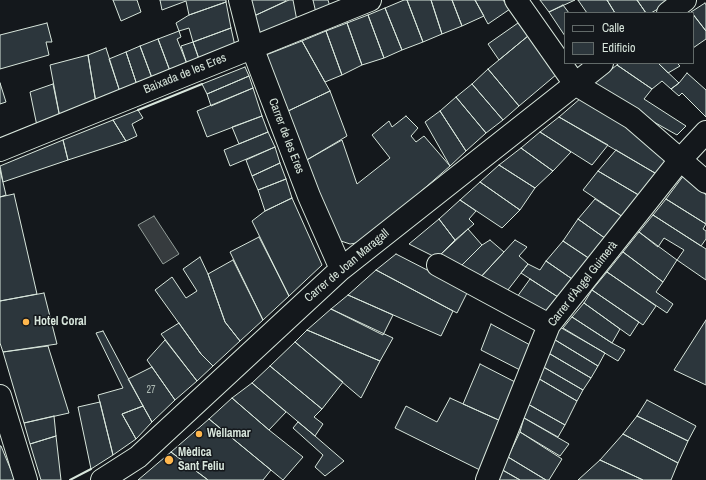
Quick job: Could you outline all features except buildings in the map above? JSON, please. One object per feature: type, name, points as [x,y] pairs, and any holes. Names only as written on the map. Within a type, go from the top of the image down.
[{"type":"street","name":"Carrer de les Eres","points":[[240,0],[252,47],[308,196],[341,269]]},
{"type":"street","name":"Baixada de les Eres","points":[[0,150],[370,0]]},
{"type":"street","points":[[516,0],[575,84],[632,118],[706,182]]},
{"type":"street","points":[[669,12],[685,0]]},
{"type":"street","name":"Carrer de Joan Maragall","points":[[102,480],[138,457],[341,269],[601,64]]},
{"type":"street","name":"Carrer d'Àngel Guimerà","points":[[487,480],[548,326],[680,160],[706,132]]},
{"type":"street","points":[[438,265],[548,326]]},
{"type":"street","points":[[0,396],[26,480]]},
{"type":"shaded area","points":[[154,216],[179,254],[163,264],[138,225]]},
{"type":"wall","points":[[138,110],[202,84]]},
{"type":"wall","points":[[70,480],[91,469]]},
{"type":"place","name":"Hotel Coral","points":[[26,322]]},
{"type":"place","name":"Wellamar","points":[[199,434]]},
{"type":"place","name":"Mèdica Sant Feliu","points":[[169,460]]}]
